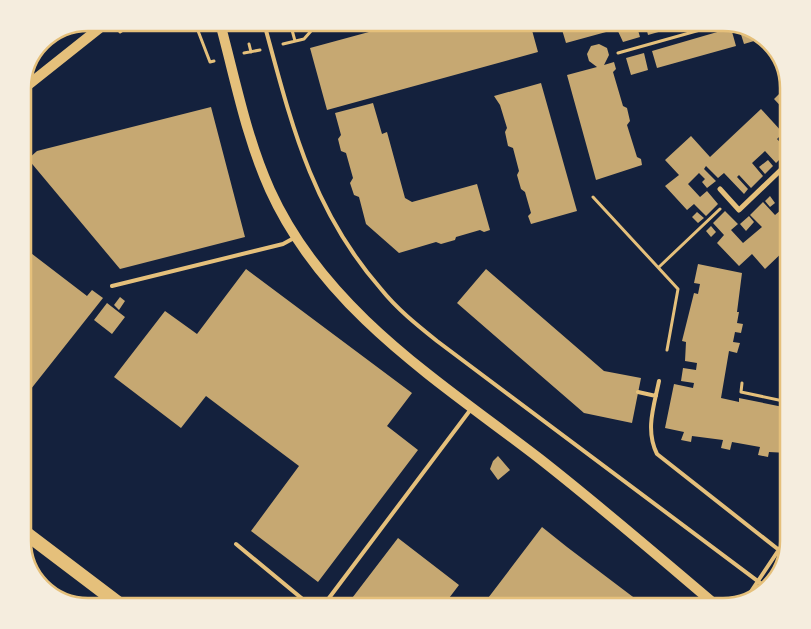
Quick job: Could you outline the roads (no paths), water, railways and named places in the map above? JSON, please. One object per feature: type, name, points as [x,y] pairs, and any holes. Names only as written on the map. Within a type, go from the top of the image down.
[{"type":"highway","points":[[31,537],[111,598]]},
{"type":"main road","points":[[31,82],[95,31]]},
{"type":"main road","points":[[222,31],[251,140],[270,190],[296,236],[329,284],[371,328],[471,409],[608,514],[708,598]]},
{"type":"street","points":[[720,189],[739,210],[780,171]]},
{"type":"lane","points":[[266,31],[291,121],[303,159],[316,190],[340,234],[382,290],[403,312],[436,341],[761,583]]},
{"type":"lane","points":[[112,286],[283,244],[296,236]]},
{"type":"lane","points":[[659,382],[650,427],[650,437],[657,454],[779,550]]},
{"type":"lane","points":[[638,392],[656,396]]},
{"type":"lane","points":[[329,598],[471,409]]},
{"type":"lane","points":[[236,544],[301,598]]},
{"type":"lane","points":[[751,590],[779,551]]}]
